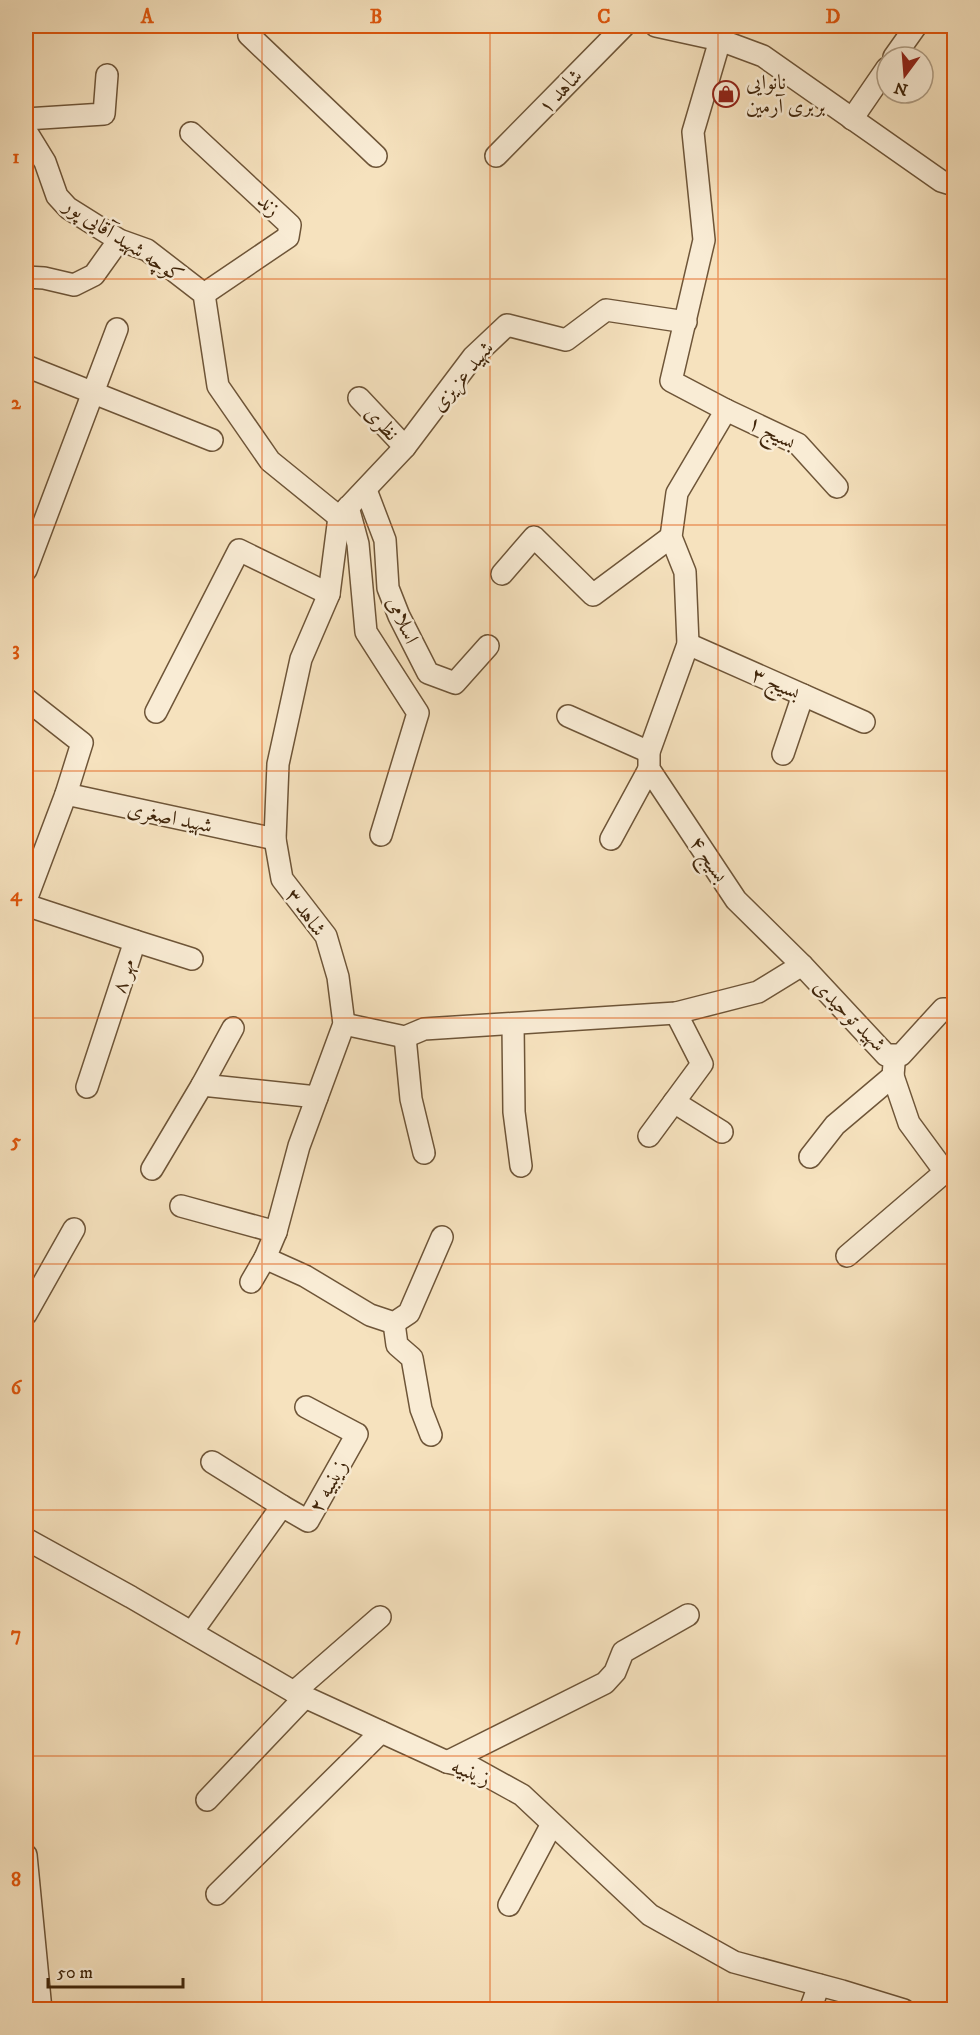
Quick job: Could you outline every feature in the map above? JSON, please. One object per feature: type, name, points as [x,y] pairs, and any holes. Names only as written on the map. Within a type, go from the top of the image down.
[{"type":"street","points":[[252,26],[249,35],[376,156]]},
{"type":"street","name":"شاهد ۱","points":[[496,156],[624,26]]},
{"type":"street","points":[[656,26],[720,40],[763,56],[941,181],[954,185]]},
{"type":"street","points":[[903,45],[916,26]]},
{"type":"street","points":[[611,839],[649,761],[688,644],[685,572],[670,537],[676,493],[726,410],[671,381],[704,240],[693,132],[720,40]]},
{"type":"street","points":[[26,119],[104,114],[107,75]]},
{"type":"street","points":[[852,119],[875,85]]},
{"type":"street","name":"کوچه شهید آقایی پور","points":[[26,131],[45,162],[57,196],[68,208],[119,240],[147,250],[204,294],[218,386],[270,461],[344,512]]},
{"type":"street","name":"زند","points":[[191,133],[290,225],[288,237],[204,294]]},
{"type":"street","points":[[26,277],[44,278],[74,285],[94,275],[119,240]]},
{"type":"street","name":"شهید عزیزی","points":[[344,512],[405,447],[473,357],[507,326],[566,340],[606,310],[686,322]]},
{"type":"street","points":[[26,570],[31,536],[93,393],[117,329]]},
{"type":"street","points":[[26,366],[212,440]]},
{"type":"street","name":"نظری","points":[[359,398],[405,447]]},
{"type":"street","name":"بسیج ۱","points":[[726,410],[798,444],[837,487]]},
{"type":"street","name":"اسلامی","points":[[366,490],[385,540],[388,588],[399,616],[428,673],[455,683],[488,646]]},
{"type":"street","points":[[344,512],[358,544],[366,632],[418,712],[381,835]]},
{"type":"street","name":"شاهد ۳","points":[[251,1282],[276,1232],[299,1146],[344,1024],[338,977],[326,936],[282,879],[274,839],[278,764],[301,659],[329,594],[344,512]]},
{"type":"street","points":[[502,574],[534,537],[593,595],[670,537]]},
{"type":"street","points":[[156,712],[239,550],[329,594]]},
{"type":"street","name":"بسیج ۳","points":[[688,644],[864,722]]},
{"type":"street","points":[[783,754],[803,695]]},
{"type":"street","points":[[26,699],[82,743],[66,794],[26,900]]},
{"type":"street","points":[[568,716],[649,761]]},
{"type":"street","name":"بسیج ۴","points":[[649,761],[736,900],[802,965]]},
{"type":"street","name":"شهید اصغری","points":[[66,794],[274,839]]},
{"type":"street","name":"مهر ۸","points":[[26,905],[135,941],[87,1087]]},
{"type":"street","points":[[135,941],[192,959]]},
{"type":"street","points":[[344,1024],[405,1037],[424,1029],[676,1013],[758,992],[802,965]]},
{"type":"street","name":"شهید توحیدی","points":[[802,965],[886,1055],[901,1055],[943,1009],[954,1009]]},
{"type":"street","points":[[649,1136],[702,1064],[676,1013]]},
{"type":"street","points":[[513,1024],[514,1112],[522,1166]]},
{"type":"street","points":[[152,1169],[233,1028]]},
{"type":"street","points":[[405,1037],[411,1099],[424,1153]]},
{"type":"street","points":[[847,1256],[945,1172],[909,1123],[893,1077],[894,1055]]},
{"type":"street","points":[[810,1157],[835,1125],[893,1077]]},
{"type":"street","points":[[202,1084],[317,1097]]},
{"type":"street","points":[[674,1102],[722,1132]]},
{"type":"street","points":[[181,1206],[276,1232]]},
{"type":"street","points":[[29,1301],[74,1229]]},
{"type":"street","points":[[394,1323],[409,1313],[442,1237]]},
{"type":"street","points":[[265,1258],[305,1276],[369,1315],[394,1323]]},
{"type":"street","points":[[394,1323],[397,1345],[412,1358],[421,1409],[431,1435]]},
{"type":"street","name":"زینبیه ۲","points":[[192,1632],[282,1506],[308,1521],[357,1434],[306,1407]]},
{"type":"street","points":[[212,1462],[282,1506]]},
{"type":"street","name":"زینبیه","points":[[26,1539],[300,1695],[447,1762],[473,1768],[522,1796],[650,1915],[734,1962],[904,2010]]},
{"type":"street","points":[[447,1762],[605,1683],[615,1672],[622,1652],[688,1615]]},
{"type":"street","points":[[207,1800],[300,1695],[380,1617]]},
{"type":"street","points":[[217,1894],[381,1732]]},
{"type":"street","points":[[509,1905],[552,1824]]},
{"type":"street","points":[[26,1855],[41,2010]]},
{"type":"street","points":[[810,2010],[819,1985]]},
{"type":"place","name":"نانوایی بربری آرمین","points":[[726,94]]}]
